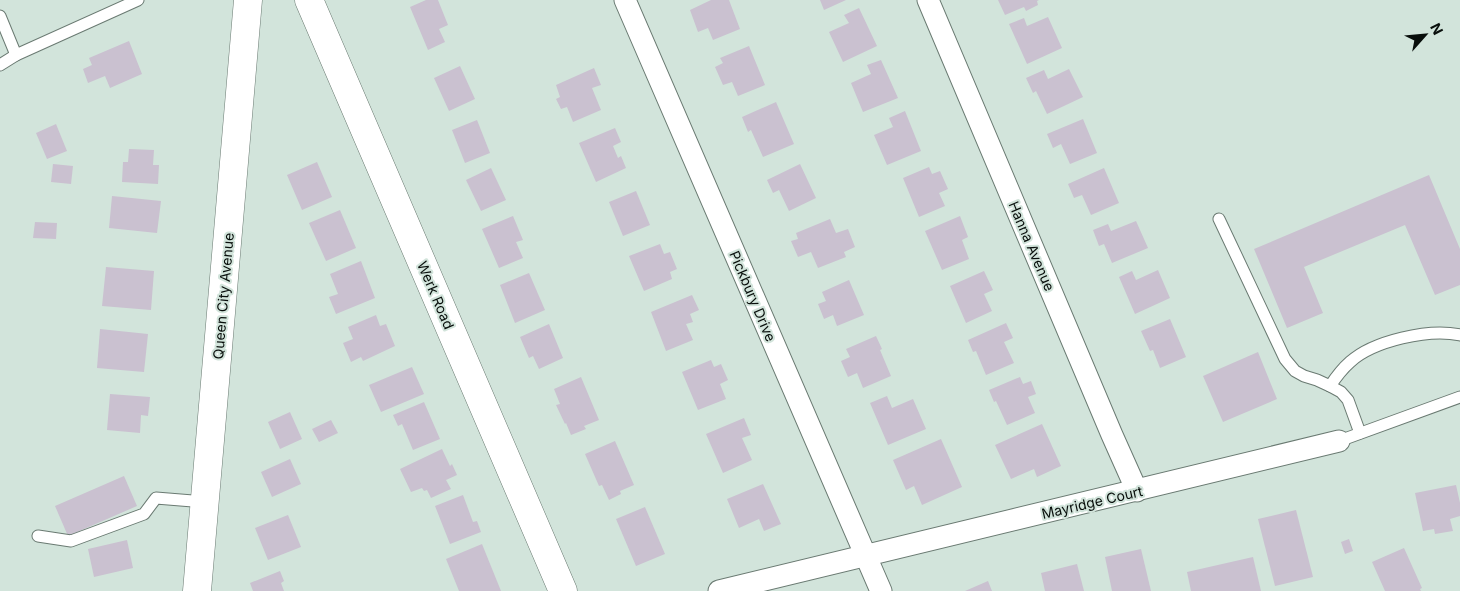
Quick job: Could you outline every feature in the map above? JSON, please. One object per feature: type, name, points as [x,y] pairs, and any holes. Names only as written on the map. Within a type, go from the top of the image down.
[{"type":"street","name":"Queen City Avenue","points":[[197,591],[248,0]]},
{"type":"street","name":"Werk Road","points":[[309,0],[563,591]]},
{"type":"street","name":"Pickbury Drive","points":[[625,0],[881,591]]},
{"type":"street","name":"Hanna Avenue","points":[[928,0],[1137,491]]},
{"type":"street","name":"Mayridge Court","points":[[719,591],[1339,441]]},
{"type":"lane","points":[[0,65],[138,0]]},
{"type":"lane","points":[[0,16],[16,56]]},
{"type":"lane","points":[[1219,218],[1285,359],[1295,371],[1341,392],[1348,400],[1360,433]]},
{"type":"lane","points":[[1330,386],[1351,360],[1388,341],[1416,335],[1460,335]]},
{"type":"lane","name":"Mayridge Court","points":[[1339,441],[1460,397]]},
{"type":"lane","points":[[38,536],[71,541],[144,514],[156,498],[205,502]]},
{"type":"building","points":[[426,0],[438,0],[448,25],[439,29],[445,42],[428,50],[410,7]]},
{"type":"building","points":[[711,0],[729,0],[740,29],[713,40],[708,28],[698,32],[690,10]]},
{"type":"building","points":[[820,0],[846,0],[824,10]]},
{"type":"building","points":[[998,0],[1039,0],[1037,1],[1038,5],[1026,11],[1024,7],[1005,15]]},
{"type":"building","points":[[859,8],[877,46],[843,62],[829,32],[849,23],[844,15]]},
{"type":"building","points":[[1048,17],[1062,48],[1027,64],[1009,24],[1024,18],[1027,26]]},
{"type":"building","points":[[129,41],[142,74],[110,88],[105,76],[88,83],[83,69],[92,65],[89,58]]},
{"type":"building","points":[[749,46],[765,85],[738,96],[732,82],[723,85],[715,67],[723,63],[720,58]]},
{"type":"building","points":[[881,60],[898,98],[863,112],[851,83],[871,74],[867,65]]},
{"type":"building","points":[[460,66],[475,99],[449,111],[434,78]]},
{"type":"building","points":[[594,68],[601,85],[592,88],[601,110],[573,122],[567,107],[561,109],[556,99],[560,97],[556,85]]},
{"type":"building","points":[[1069,69],[1083,97],[1047,114],[1036,91],[1033,93],[1026,78],[1044,70],[1048,79]]},
{"type":"building","points":[[776,102],[794,144],[763,157],[751,130],[748,132],[742,117]]},
{"type":"building","points":[[905,111],[921,151],[887,165],[874,135],[893,127],[889,118]]},
{"type":"building","points":[[1083,119],[1097,153],[1070,164],[1061,144],[1053,148],[1047,134]]},
{"type":"building","points":[[477,120],[490,153],[465,163],[452,130]]},
{"type":"building","points":[[56,124],[67,151],[47,159],[36,133]]},
{"type":"building","points":[[615,128],[621,142],[613,146],[618,158],[621,156],[626,168],[596,182],[579,143]]},
{"type":"building","points":[[129,149],[154,150],[153,165],[159,165],[158,184],[122,182],[123,162],[128,162]]},
{"type":"building","points":[[317,162],[332,197],[302,210],[287,175]]},
{"type":"building","points":[[53,164],[73,166],[71,184],[51,182]]},
{"type":"building","points":[[800,164],[816,198],[789,211],[779,190],[773,193],[767,180]]},
{"type":"building","points":[[929,167],[932,174],[940,171],[948,189],[939,193],[945,206],[919,217],[903,178]]},
{"type":"building","points":[[491,168],[506,200],[481,211],[466,180]]},
{"type":"building","points":[[1104,168],[1119,203],[1091,215],[1082,195],[1074,198],[1068,184]]},
{"type":"building","points":[[1429,175],[1460,249],[1460,285],[1435,295],[1405,225],[1304,267],[1323,313],[1287,328],[1254,249]]},
{"type":"building","points":[[636,191],[650,225],[623,236],[609,202]]},
{"type":"building","points":[[112,196],[161,201],[157,233],[109,228]]},
{"type":"building","points":[[340,210],[356,248],[326,261],[309,223]]},
{"type":"building","points":[[513,216],[523,240],[516,242],[523,258],[499,268],[482,229]]},
{"type":"building","points":[[960,216],[968,237],[962,240],[969,259],[942,270],[925,231]]},
{"type":"building","points":[[830,219],[836,233],[848,229],[855,247],[844,252],[846,257],[818,268],[811,252],[798,257],[791,241],[798,239],[796,233]]},
{"type":"building","points":[[1136,221],[1148,248],[1112,263],[1104,244],[1099,246],[1093,230],[1108,224],[1111,231]]},
{"type":"building","points":[[35,222],[57,223],[56,239],[33,238]]},
{"type":"building","points":[[660,244],[664,254],[670,252],[677,269],[670,272],[672,279],[644,291],[629,256]]},
{"type":"building","points":[[361,261],[375,298],[336,314],[329,297],[338,294],[330,274]]},
{"type":"building","points":[[106,267],[154,271],[151,310],[102,306]]},
{"type":"building","points":[[1158,270],[1170,298],[1135,314],[1119,277],[1132,271],[1136,280]]},
{"type":"building","points":[[984,271],[993,290],[984,294],[992,311],[966,323],[950,286]]},
{"type":"building","points":[[529,273],[545,310],[515,323],[500,285]]},
{"type":"building","points":[[849,280],[864,315],[837,326],[833,315],[824,319],[818,304],[826,301],[822,292]]},
{"type":"building","points":[[692,295],[699,310],[690,314],[693,322],[686,324],[693,340],[666,351],[651,312]]},
{"type":"building","points":[[376,315],[380,326],[386,324],[395,346],[363,361],[361,357],[351,362],[343,343],[353,339],[348,327]]},
{"type":"building","points":[[1170,319],[1186,357],[1160,368],[1153,350],[1150,351],[1141,331]]},
{"type":"building","points":[[1006,323],[1013,338],[1004,342],[1014,363],[986,375],[976,351],[973,352],[968,340]]},
{"type":"building","points":[[549,324],[563,358],[539,369],[533,356],[529,358],[520,337]]},
{"type":"building","points":[[100,329],[148,334],[144,372],[97,368]]},
{"type":"building","points":[[876,336],[891,376],[863,388],[857,373],[848,377],[841,361],[850,357],[846,349]]},
{"type":"building","points":[[1258,352],[1277,399],[1223,422],[1203,376]]},
{"type":"building","points":[[711,360],[714,367],[721,364],[728,380],[720,384],[726,399],[698,410],[682,372]]},
{"type":"building","points":[[412,367],[424,394],[381,412],[369,385]]},
{"type":"building","points":[[581,377],[599,420],[584,426],[586,429],[571,435],[556,405],[560,404],[554,389]]},
{"type":"building","points":[[1020,377],[1023,384],[1031,381],[1036,394],[1028,397],[1035,413],[1007,425],[989,390]]},
{"type":"building","points":[[110,394],[150,397],[148,416],[141,415],[140,433],[107,430]]},
{"type":"building","points":[[887,396],[892,408],[913,399],[926,429],[888,445],[870,403]]},
{"type":"building","points":[[424,402],[440,439],[413,450],[402,424],[398,426],[393,415]]},
{"type":"building","points":[[290,412],[302,439],[280,449],[268,422]]},
{"type":"building","points":[[744,418],[751,435],[742,438],[752,460],[723,473],[706,434]]},
{"type":"building","points":[[331,420],[338,433],[319,442],[312,429]]},
{"type":"building","points":[[1042,424],[1061,466],[1037,477],[1034,469],[1011,479],[995,445]]},
{"type":"building","points":[[941,439],[962,487],[922,505],[914,486],[906,490],[893,460]]},
{"type":"building","points":[[615,441],[634,485],[620,491],[621,494],[609,500],[602,485],[599,486],[585,454]]},
{"type":"building","points":[[442,449],[450,466],[452,464],[457,475],[446,480],[451,489],[431,498],[427,490],[424,491],[422,488],[411,492],[400,469]]},
{"type":"building","points":[[290,459],[301,484],[272,497],[261,472]]},
{"type":"building","points":[[124,476],[137,506],[68,536],[55,506]]},
{"type":"building","points":[[763,484],[781,524],[764,531],[759,519],[739,528],[727,499]]},
{"type":"building","points":[[1456,485],[1460,503],[1460,516],[1450,519],[1453,531],[1435,534],[1434,529],[1423,531],[1415,493]]},
{"type":"building","points":[[463,495],[473,522],[477,521],[481,532],[450,544],[435,506]]},
{"type":"building","points":[[645,507],[665,554],[636,566],[616,519]]},
{"type":"building","points":[[1296,510],[1313,577],[1275,586],[1258,519]]},
{"type":"building","points":[[288,515],[301,547],[268,560],[255,528]]},
{"type":"building","points":[[1349,539],[1353,551],[1345,554],[1341,542]]},
{"type":"building","points":[[127,540],[133,568],[94,577],[88,549]]},
{"type":"building","points":[[482,544],[501,591],[459,591],[446,559]]},
{"type":"building","points":[[1404,548],[1422,588],[1420,589],[1421,591],[1385,591],[1372,562]]},
{"type":"building","points":[[1141,549],[1151,591],[1112,591],[1105,557]]},
{"type":"building","points":[[1253,557],[1261,591],[1191,591],[1187,572]]},
{"type":"building","points":[[1077,564],[1084,591],[1045,591],[1041,573]]},
{"type":"building","points":[[280,571],[284,581],[281,583],[284,591],[253,591],[250,583]]},
{"type":"building","points":[[988,581],[992,591],[965,591]]}]
